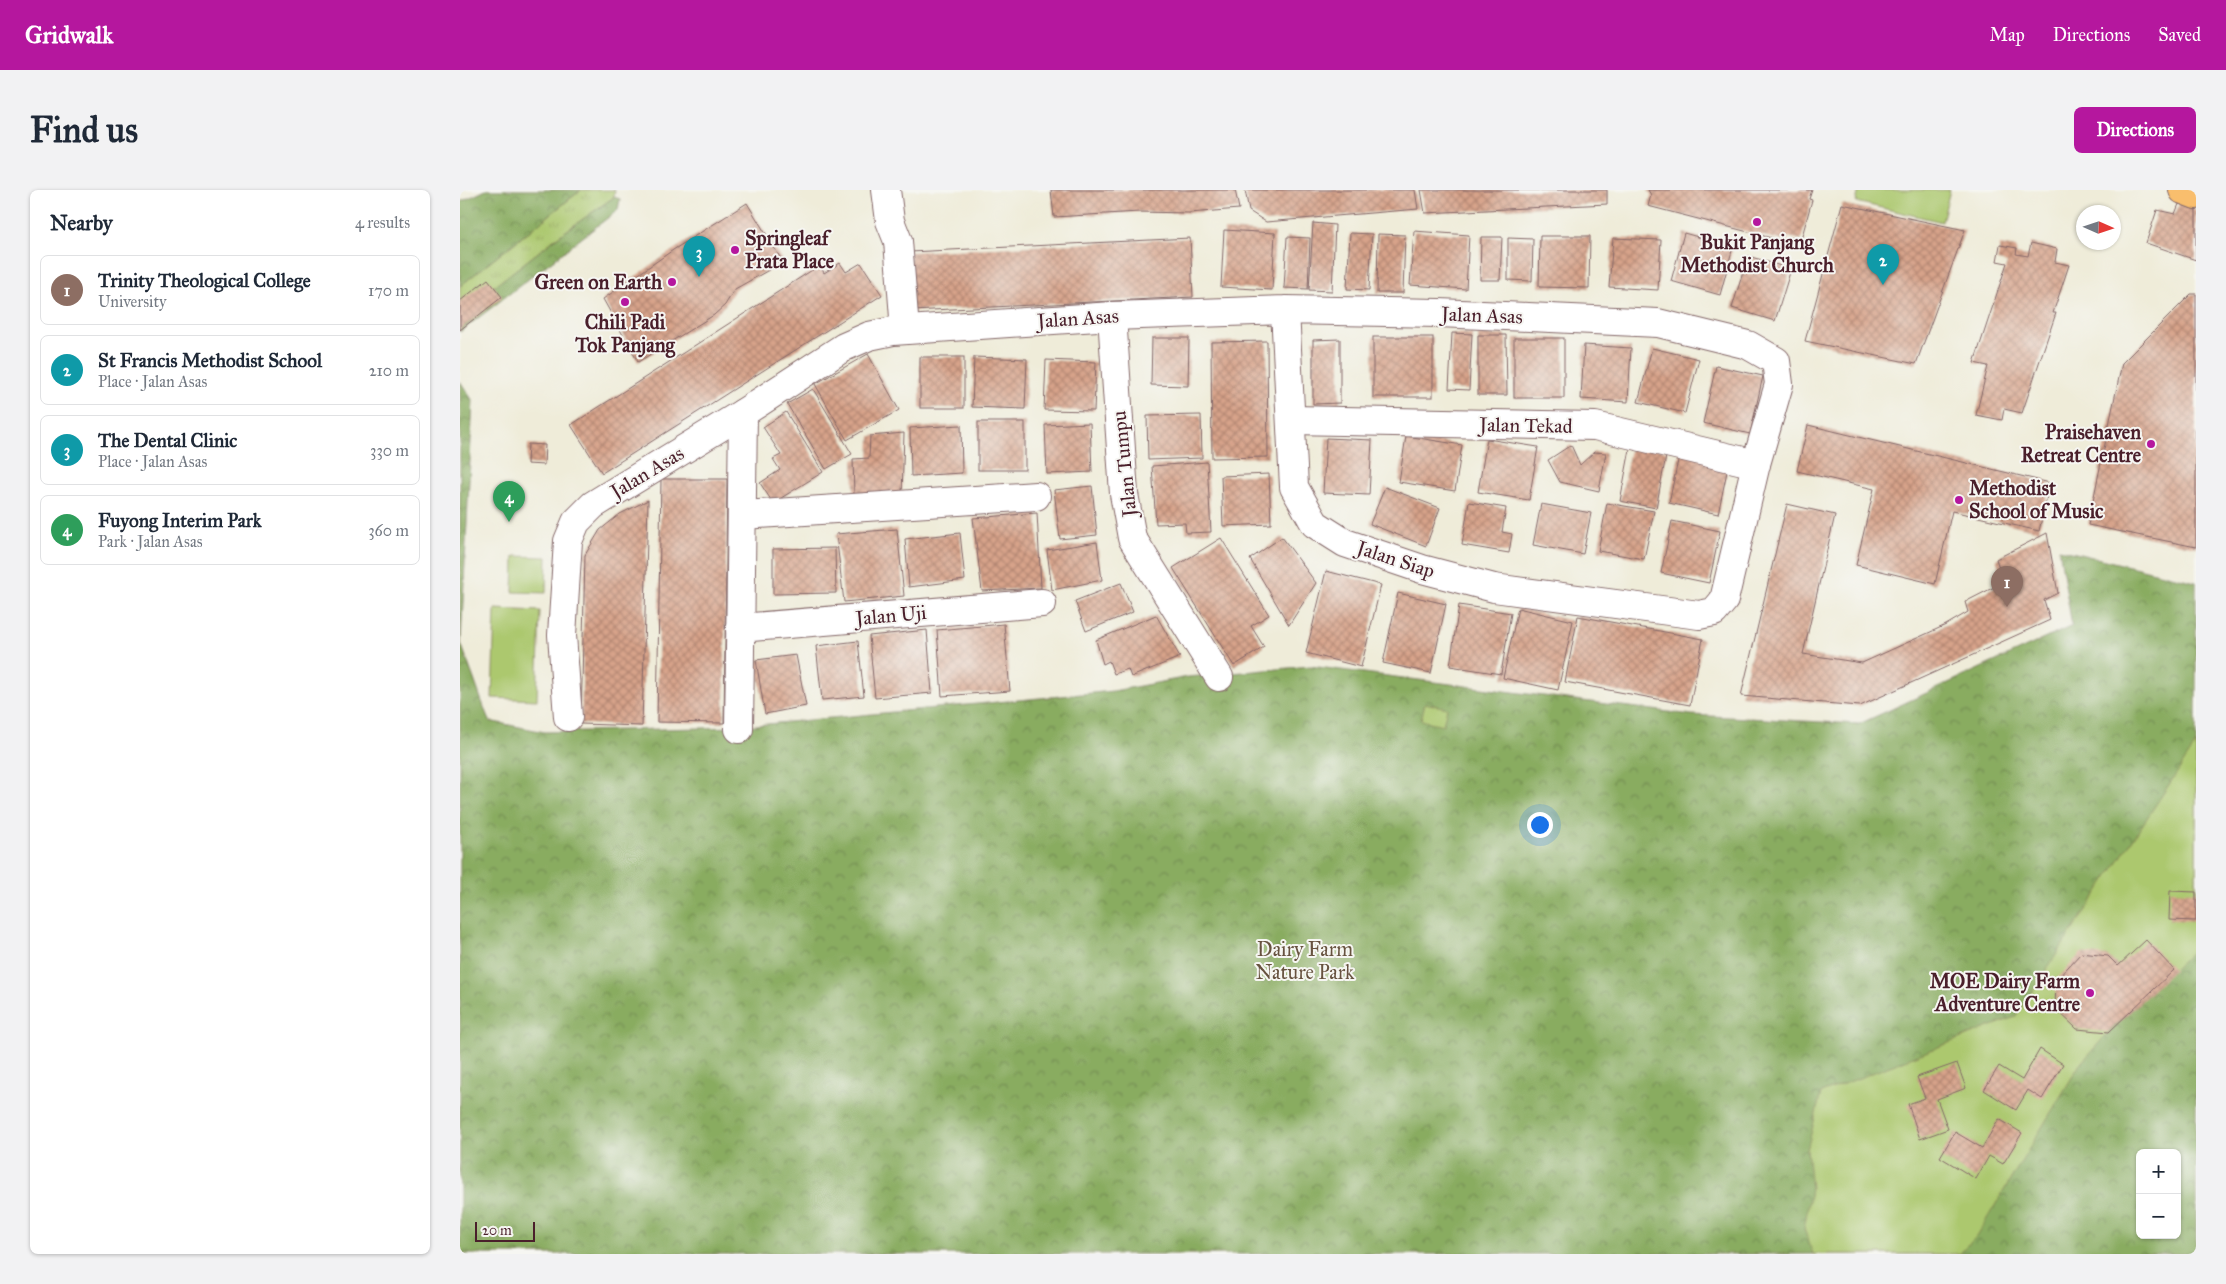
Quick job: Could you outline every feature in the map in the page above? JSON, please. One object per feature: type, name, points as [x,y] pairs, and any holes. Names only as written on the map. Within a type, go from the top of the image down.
[{"type":"highway","points":[[2182,190],[2196,195]]},
{"type":"street","points":[[886,190],[890,221],[898,241],[899,331]]},
{"type":"street","name":"Jalan Asas","points":[[568,717],[562,634],[568,541],[576,522],[592,504],[743,413],[844,347],[869,336],[899,331],[1112,316],[1285,310],[1439,313],[1658,323],[1748,345],[1776,361],[1779,384],[1756,464],[1724,600],[1714,612],[1699,615]]},
{"type":"street","name":"Jalan Siap","points":[[1285,310],[1294,487],[1316,524],[1345,543],[1422,568],[1494,588],[1699,615]]},
{"type":"street","name":"Jalan Tumpu","points":[[1112,316],[1124,494],[1132,538],[1219,677]]},
{"type":"street","points":[[739,729],[743,413]]},
{"type":"street","name":"Jalan Tekad","points":[[1292,420],[1595,426],[1756,464]]},
{"type":"street","points":[[743,515],[1036,496]]},
{"type":"street","name":"Jalan Uji","points":[[740,628],[1042,603]]},
{"type":"green space","points":[[486,190],[581,190],[460,286],[460,202]]},
{"type":"green space","points":[[581,190],[615,190],[614,197],[559,236],[460,313],[460,286]]},
{"type":"green space","points":[[1859,190],[1950,190],[1942,222],[1856,202]]},
{"type":"green space","points":[[614,197],[620,199],[618,210],[460,332],[460,313],[559,236]]},
{"type":"green space","name":"Dairy Farm Nature Park","points":[[460,381],[473,401],[461,643],[489,721],[545,732],[736,727],[1113,691],[1188,677],[1310,666],[1692,715],[1859,724],[2072,626],[2059,549],[2196,582],[2196,1254],[460,1254]]},
{"type":"green space","points":[[514,556],[547,557],[546,593],[513,592]]},
{"type":"green space","points":[[495,609],[540,611],[537,700],[492,698]]},
{"type":"green space","points":[[1425,703],[1447,708],[1443,725],[1421,720]]},
{"type":"green space","name":"MOE Dairy Farm Adventure Centre","points":[[2196,744],[2196,948],[2109,1032],[2080,1064],[1976,1237],[1959,1254],[1813,1254],[1804,1229],[1811,1189],[1807,1150],[1821,1093],[2015,1017]]},
{"type":"building","points":[[1051,190],[1235,190],[1239,209],[1189,213],[1139,212],[1054,217]]},
{"type":"building","points":[[1245,190],[1415,190],[1418,209],[1266,222],[1249,211]]},
{"type":"building","points":[[1421,190],[1607,190],[1607,204],[1425,213]]},
{"type":"building","name":"Bukit Panjang Methodist Church","points":[[1648,190],[1812,190],[1809,199],[1812,200],[1801,240],[1788,237],[1787,242],[1648,206],[1651,195]]},
{"type":"building","points":[[747,203],[783,262],[735,289],[725,305],[714,315],[638,362],[603,299],[673,250]]},
{"type":"building","points":[[1842,204],[1965,230],[1916,364],[1805,341]]},
{"type":"building","points":[[2179,204],[2196,210],[2196,260],[2146,243],[2157,210],[2175,214]]},
{"type":"building","points":[[1313,223],[1335,225],[1332,291],[1309,290]]},
{"type":"building","points":[[1224,230],[1275,233],[1272,290],[1221,287]]},
{"type":"building","points":[[1414,231],[1469,235],[1466,289],[1410,285]]},
{"type":"building","points":[[1350,233],[1372,234],[1369,290],[1347,289]]},
{"type":"building","points":[[1684,233],[1733,247],[1720,295],[1671,281]]},
{"type":"building","points":[[1378,234],[1405,235],[1403,293],[1377,293]]},
{"type":"building","points":[[1540,236],[1590,236],[1589,288],[1539,287]]},
{"type":"building","points":[[1287,237],[1310,238],[1308,289],[1284,288]]},
{"type":"building","points":[[1481,237],[1502,237],[1500,280],[1480,280]]},
{"type":"building","points":[[1190,238],[1193,297],[912,311],[910,252]]},
{"type":"building","points":[[1508,238],[1533,239],[1532,281],[1508,280]]},
{"type":"building","points":[[1613,238],[1661,240],[1658,290],[1609,287]]},
{"type":"building","points":[[2031,243],[2057,249],[2055,262],[2069,265],[2053,313],[2056,313],[2022,413],[2004,409],[2002,420],[1976,415],[1988,366],[1974,363],[2007,263],[1997,261],[2000,245],[2017,248],[2016,254],[2028,256]]},
{"type":"building","points":[[1748,256],[1791,269],[1775,321],[1732,308]]},
{"type":"building","points":[[840,263],[846,272],[861,263],[882,295],[602,473],[571,425],[820,265],[824,273]]},
{"type":"building","points":[[488,279],[502,297],[460,330],[460,301]]},
{"type":"building","name":"Praisehaven Retreat Centre","points":[[2191,294],[2196,294],[2196,547],[2088,525],[2122,363]]},
{"type":"building","points":[[1452,333],[1472,334],[1469,390],[1449,389]]},
{"type":"building","points":[[1478,335],[1506,335],[1507,395],[1478,395]]},
{"type":"building","points":[[1373,337],[1433,337],[1433,397],[1373,397]]},
{"type":"building","points":[[1152,338],[1189,338],[1188,386],[1151,385]]},
{"type":"building","points":[[1514,338],[1564,338],[1564,398],[1514,398]]},
{"type":"building","points":[[1340,339],[1340,403],[1313,404],[1313,340]]},
{"type":"building","points":[[1267,341],[1268,457],[1212,458],[1211,342]]},
{"type":"building","points":[[1584,345],[1631,348],[1628,402],[1581,399]]},
{"type":"building","points":[[1652,348],[1699,359],[1685,413],[1638,402]]},
{"type":"building","points":[[868,354],[899,410],[847,440],[815,384]]},
{"type":"building","points":[[920,357],[964,357],[964,408],[920,408]]},
{"type":"building","points":[[974,357],[1027,359],[1025,409],[972,407]]},
{"type":"building","points":[[1046,360],[1096,362],[1094,411],[1044,410]]},
{"type":"building","points":[[1716,366],[1763,376],[1750,434],[1703,423]]},
{"type":"building","points":[[813,389],[852,454],[826,469],[787,404]]},
{"type":"building","points":[[786,412],[823,472],[773,503],[760,483],[780,470],[773,459],[781,455],[763,427]]},
{"type":"building","points":[[1201,415],[1202,458],[1148,460],[1147,416]]},
{"type":"building","points":[[978,422],[1025,422],[1025,470],[978,470]]},
{"type":"building","points":[[1090,423],[1092,472],[1047,474],[1045,425]]},
{"type":"building","points":[[961,425],[962,473],[911,476],[910,428]]},
{"type":"building","name":"Methodist School of Music","points":[[1808,425],[2050,483],[2039,531],[1952,511],[1935,584],[1856,565],[1874,489],[1797,471]]},
{"type":"building","points":[[904,433],[902,496],[854,494],[853,459],[869,458],[870,436]]},
{"type":"building","points":[[1406,436],[1462,445],[1455,491],[1399,482]]},
{"type":"building","points":[[1326,438],[1372,440],[1369,495],[1323,493]]},
{"type":"building","points":[[1487,439],[1538,447],[1529,500],[1478,492]]},
{"type":"building","points":[[528,444],[545,445],[544,465],[527,464]]},
{"type":"building","points":[[1631,444],[1667,451],[1656,508],[1620,501]]},
{"type":"building","points":[[1571,445],[1580,465],[1594,452],[1606,453],[1599,491],[1560,482],[1548,460]]},
{"type":"building","points":[[1680,451],[1729,462],[1718,514],[1669,503]]},
{"type":"building","points":[[1207,462],[1211,532],[1186,533],[1185,523],[1156,524],[1152,466]]},
{"type":"building","points":[[1269,474],[1271,524],[1223,526],[1221,476]]},
{"type":"building","points":[[661,479],[727,479],[724,723],[657,722]]},
{"type":"building","points":[[1092,486],[1097,535],[1060,539],[1054,490]]},
{"type":"building","points":[[1385,487],[1440,508],[1426,546],[1370,524]]},
{"type":"building","points":[[648,500],[642,726],[581,724],[585,555],[600,530],[620,514]]},
{"type":"building","points":[[1469,502],[1506,508],[1502,532],[1512,534],[1509,553],[1462,545]]},
{"type":"building","points":[[1607,503],[1654,511],[1644,559],[1598,551]]},
{"type":"building","points":[[1541,504],[1591,513],[1583,554],[1533,545]]},
{"type":"building","points":[[1787,504],[1835,515],[1803,654],[1862,663],[1946,625],[1968,612],[1965,602],[2004,582],[1996,559],[2047,533],[2058,593],[2044,600],[2050,620],[1860,706],[1741,696]]},
{"type":"building","points":[[1037,513],[1041,588],[982,591],[973,518]]},
{"type":"building","points":[[1672,521],[1720,531],[1709,583],[1661,573]]},
{"type":"building","points":[[897,529],[904,596],[844,602],[836,534]]},
{"type":"building","points":[[960,533],[965,580],[909,587],[905,539]]},
{"type":"building","points":[[1282,537],[1316,583],[1289,625],[1250,559]]},
{"type":"building","points":[[1221,538],[1269,615],[1251,626],[1264,647],[1234,666],[1173,568]]},
{"type":"building","points":[[1097,542],[1102,580],[1052,590],[1047,550]]},
{"type":"building","points":[[835,548],[836,593],[773,594],[773,549]]},
{"type":"building","points":[[1326,571],[1381,585],[1361,667],[1306,653]]},
{"type":"building","points":[[1121,583],[1133,612],[1086,631],[1075,601]]},
{"type":"building","points":[[1398,593],[1446,604],[1431,673],[1383,663]]},
{"type":"building","points":[[1459,605],[1511,613],[1501,674],[1450,666]]},
{"type":"building","points":[[1518,608],[1573,621],[1558,690],[1503,678]]},
{"type":"building","points":[[1156,615],[1180,657],[1131,677],[1128,669],[1114,674],[1109,661],[1103,664],[1096,640]]},
{"type":"building","points":[[1578,616],[1703,639],[1690,705],[1565,682]]},
{"type":"building","points":[[1004,624],[1010,691],[942,696],[937,630]]},
{"type":"building","points":[[927,630],[932,693],[875,698],[869,636]]},
{"type":"building","points":[[858,641],[864,696],[822,700],[816,646]]},
{"type":"building","points":[[796,655],[806,706],[765,714],[756,660]]},
{"type":"building","points":[[2170,891],[2196,892],[2196,921],[2169,920]]},
{"type":"building","points":[[2146,940],[2174,970],[2109,1032],[2077,1029],[2055,1008],[2056,980],[2081,953],[2108,956],[2118,966]]},
{"type":"building","points":[[2040,1049],[2063,1064],[2042,1099],[2028,1090],[2016,1110],[1984,1090],[1999,1066],[2022,1080]]},
{"type":"building","points":[[1957,1063],[1966,1088],[1937,1099],[1948,1129],[1920,1139],[1908,1104],[1925,1098],[1917,1077]]},
{"type":"building","points":[[1999,1119],[2022,1133],[2003,1164],[1989,1156],[1976,1179],[1940,1157],[1955,1132],[1982,1148]]},
{"type":"place","name":"Bukit Panjang Methodist Church","points":[[1757,222]]},
{"type":"place","name":"Springleaf Prata Place","points":[[735,250]]},
{"type":"place","name":"The Dental Clinic","points":[[699,277]]},
{"type":"place","name":"Green on Earth","points":[[672,282]]},
{"type":"place","name":"St Francis Methodist School","points":[[1883,285]]},
{"type":"place","name":"Chili Padi Tok Panjang","points":[[625,302]]},
{"type":"place","name":"Praisehaven Retreat Centre","points":[[2151,444]]},
{"type":"place","name":"Methodist School of Music","points":[[1959,500]]},
{"type":"place","name":"Fuyong Interim Park","points":[[509,522]]},
{"type":"place","name":"Trinity Theological College","points":[[2007,607]]},
{"type":"place","name":"MOE Dairy Farm Adventure Centre","points":[[2090,993]]}]
